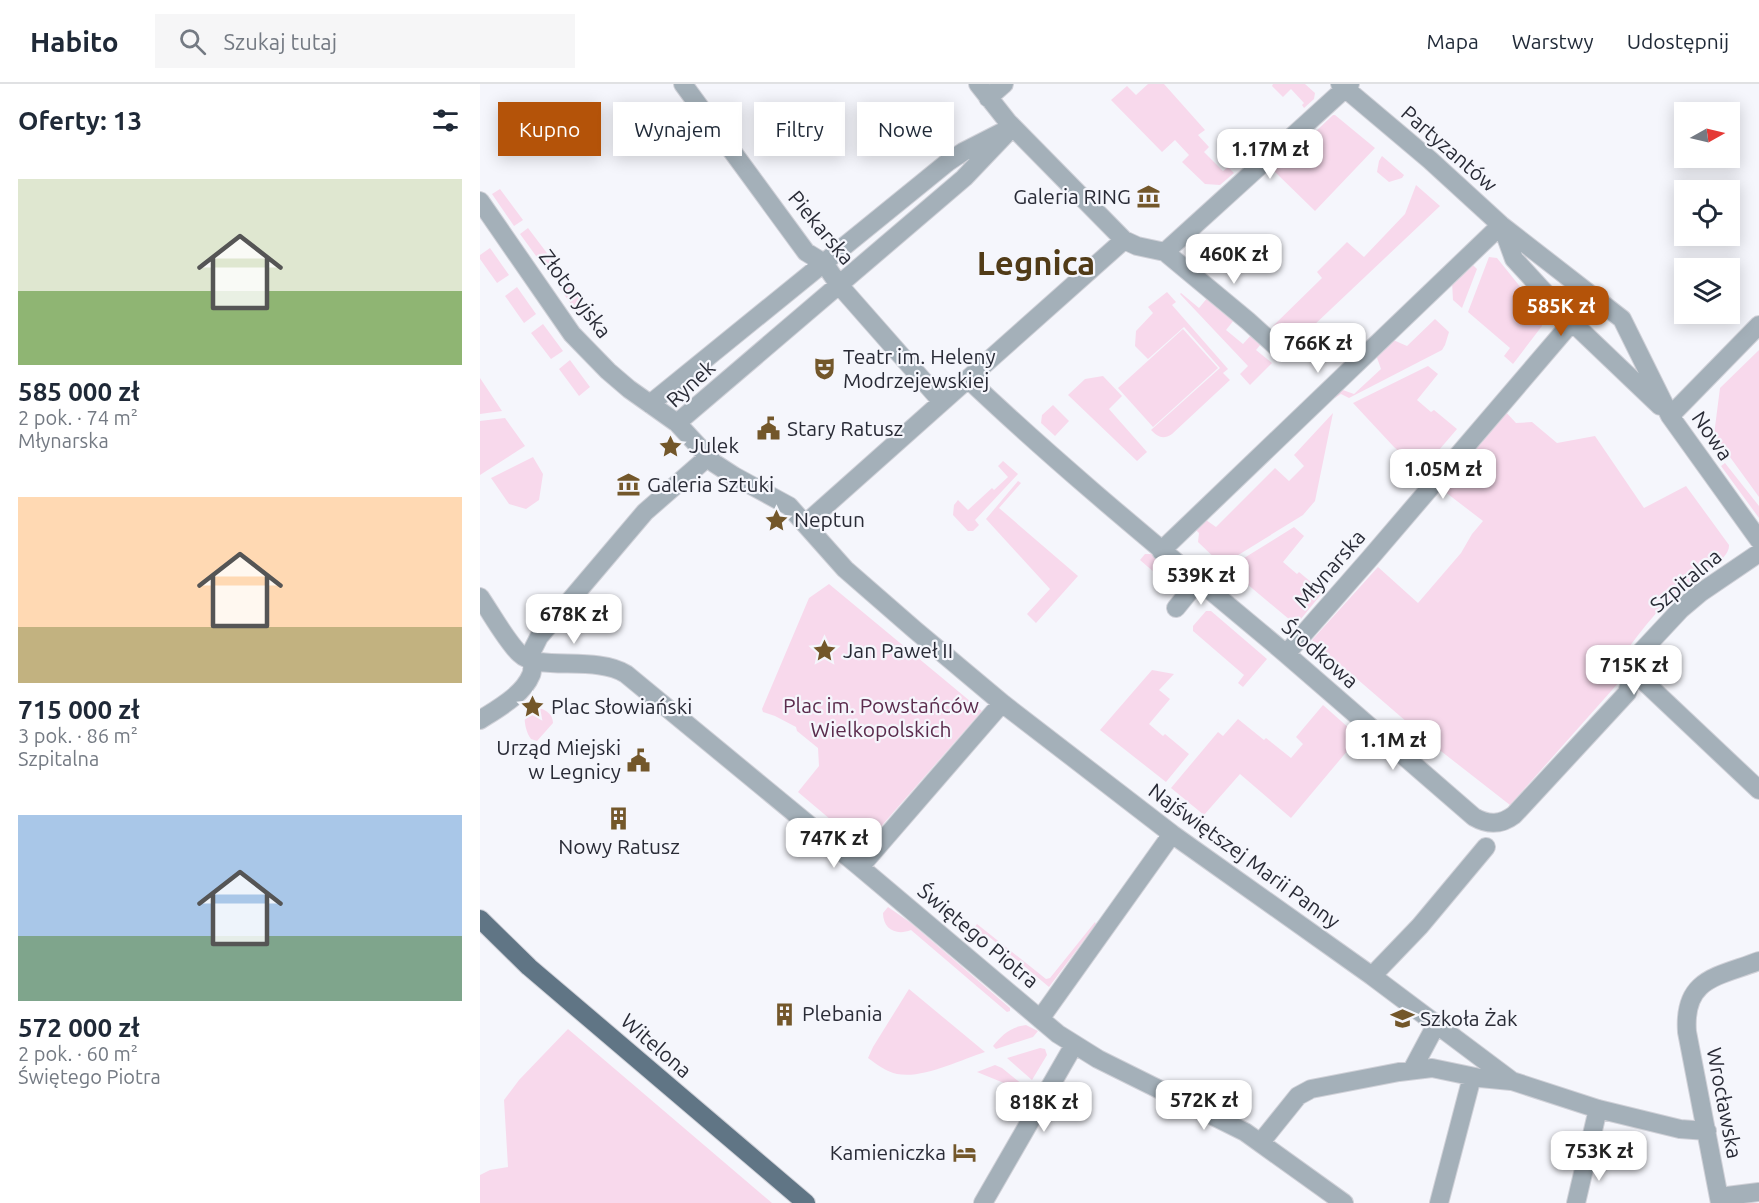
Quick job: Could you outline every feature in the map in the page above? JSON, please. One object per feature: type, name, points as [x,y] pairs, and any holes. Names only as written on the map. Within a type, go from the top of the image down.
[{"type":"main road","name":"Witelona","points":[[480,919],[529,967],[806,1203]]},
{"type":"street","name":"Piekarska","points":[[683,84],[806,252],[817,259],[942,402]]},
{"type":"street","points":[[1004,84],[983,91],[1012,127],[1131,243],[1165,252],[1278,348]]},
{"type":"street","points":[[1165,252],[1345,86]]},
{"type":"street","name":"Partyzantów","points":[[1345,86],[1501,225],[1622,319],[1670,416]]},
{"type":"street","name":"Rynek","points":[[650,404],[817,259],[953,158],[1012,127]]},
{"type":"street","name":"Rynek","points":[[805,524],[787,504],[734,476],[708,457],[677,423],[964,178],[1012,127]]},
{"type":"street","name":"Złotoryjska","points":[[480,201],[579,342],[608,371],[677,423]]},
{"type":"street","points":[[1161,551],[1501,225],[1514,259],[1572,322],[1670,416],[1759,325]]},
{"type":"street","points":[[805,524],[968,379],[1131,243]]},
{"type":"street","name":"Młynarska","points":[[1286,654],[1572,322]]},
{"type":"street","points":[[1606,355],[1616,357],[1624,354],[1628,348],[1630,336]]},
{"type":"street","name":"Środkowa","points":[[968,379],[1161,551],[1286,654],[1475,819],[1494,823],[1508,820],[1514,815]]},
{"type":"street","name":"Nowa","points":[[1670,416],[1759,540]]},
{"type":"street","points":[[480,720],[501,707],[523,687],[532,674],[530,659],[539,637],[645,512],[708,457]]},
{"type":"street","name":"Najświętszej Marii Panny","points":[[805,524],[851,574],[1002,703],[1172,834],[1437,1023],[1512,1082],[1598,1109],[1680,1129],[1707,1131]]},
{"type":"street","name":"Szpitalna","points":[[1514,815],[1627,693],[1639,654],[1681,609],[1700,593],[1759,553]]},
{"type":"street","points":[[1176,608],[1198,581]]},
{"type":"street","points":[[480,597],[520,655],[530,659]]},
{"type":"street","name":"Świętego Piotra","points":[[530,659],[608,666],[620,671],[1074,1045],[1261,1142],[1344,1203]]},
{"type":"street","points":[[1633,671],[1759,790]]},
{"type":"street","points":[[860,867],[1002,703]]},
{"type":"street","points":[[1040,1018],[1172,834]]},
{"type":"street","points":[[1372,976],[1420,926],[1486,847]]},
{"type":"street","name":"Wrocławska","points":[[1720,1200],[1688,1032],[1687,1012],[1692,996],[1703,984],[1759,960]]},
{"type":"street","points":[[1412,1070],[1437,1023]]},
{"type":"street","points":[[983,1203],[1074,1045]]},
{"type":"street","points":[[1261,1142],[1302,1092],[1311,1089],[1412,1070],[1436,1069],[1472,1077],[1512,1082]]},
{"type":"street","points":[[1439,1203],[1472,1077]]},
{"type":"street","points":[[1576,1203],[1598,1109]]},
{"type":"street","points":[[1720,1200],[1759,1192]]},
{"type":"green space","points":[[1148,84],[1164,84],[1205,130],[1198,135],[1209,147],[1204,152],[1223,171],[1228,167],[1234,173],[1220,185],[1205,184],[1182,162],[1189,155],[1175,140],[1162,152],[1111,100],[1127,86],[1136,95]]},
{"type":"green space","points":[[1273,84],[1305,84],[1315,93],[1314,99],[1304,108],[1302,105],[1304,103],[1291,89],[1283,97],[1272,86]]},
{"type":"green space","points":[[1333,115],[1375,148],[1315,211],[1274,171]]},
{"type":"green space","points":[[1382,156],[1404,175],[1402,178],[1389,182],[1377,172]]},
{"type":"green space","points":[[1416,185],[1440,206],[1294,344],[1273,326],[1322,278],[1317,272],[1347,242],[1364,257],[1405,214]]},
{"type":"green space","points":[[500,189],[523,220],[514,226],[492,194]]},
{"type":"green space","points":[[528,228],[556,265],[547,271],[520,234]]},
{"type":"green space","points":[[490,248],[509,275],[497,283],[480,259],[480,255]]},
{"type":"green space","points":[[1489,257],[1497,258],[1542,314],[1542,326],[1513,364],[1504,356],[1510,348],[1468,312]]},
{"type":"green space","points":[[1472,264],[1477,269],[1462,308],[1453,300],[1452,282]]},
{"type":"green space","points":[[568,283],[591,314],[583,320],[560,289]]},
{"type":"green space","points":[[517,287],[536,314],[524,323],[505,296]]},
{"type":"green space","points":[[1167,292],[1176,302],[1172,305],[1228,369],[1223,373],[1230,380],[1172,434],[1163,437],[1151,430],[1220,368],[1184,327],[1148,359],[1135,346],[1136,331],[1153,313],[1148,307]]},
{"type":"green space","points":[[1181,293],[1199,308],[1208,297],[1234,320],[1226,330],[1243,344],[1252,334],[1261,344],[1256,350],[1272,363],[1250,385],[1240,374],[1248,366]]},
{"type":"green space","points":[[1435,319],[1449,332],[1442,350],[1349,398],[1341,394],[1335,398],[1333,396],[1340,389],[1354,394],[1381,369],[1376,355],[1391,339],[1407,346]]},
{"type":"green space","points":[[543,324],[563,351],[551,359],[531,333]]},
{"type":"green space","points":[[1183,329],[1218,368],[1153,427],[1118,388]]},
{"type":"green space","points":[[1759,350],[1759,497],[1714,435],[1720,388]]},
{"type":"green space","points":[[570,360],[590,387],[579,396],[559,369]]},
{"type":"green space","points":[[1428,366],[1438,374],[1417,400],[1431,412],[1434,410],[1457,429],[1421,471],[1394,447],[1353,403]]},
{"type":"green space","points":[[1103,376],[1122,396],[1109,409],[1147,452],[1137,461],[1068,395],[1085,379]]},
{"type":"green space","points":[[480,378],[502,411],[480,414]]},
{"type":"green space","points":[[1053,405],[1069,421],[1055,436],[1041,423],[1042,415]]},
{"type":"green space","points":[[1504,410],[1516,423],[1532,422],[1557,443],[1595,436],[1644,508],[1686,486],[1729,545],[1728,551],[1719,562],[1676,593],[1646,625],[1612,671],[1620,681],[1510,805],[1437,748],[1312,640],[1378,567],[1418,603],[1461,553],[1483,521],[1440,488]]},
{"type":"green space","points":[[1333,413],[1315,501],[1303,515],[1222,565],[1198,542],[1199,533],[1196,530],[1206,520],[1216,527],[1275,468],[1289,481],[1304,466],[1294,455]]},
{"type":"green space","points":[[505,418],[525,446],[480,475],[480,421]]},
{"type":"green space","points":[[533,457],[543,474],[539,500],[526,509],[509,504],[491,478]]},
{"type":"green space","points":[[1003,461],[1018,474],[975,520],[979,525],[973,531],[968,531],[953,515],[954,505],[958,500],[968,510],[992,488],[994,490],[1008,477],[998,466]]},
{"type":"green space","points":[[1725,463],[1759,506],[1759,518],[1721,466]]},
{"type":"green space","points":[[1018,481],[1021,483],[999,508],[1078,576],[1036,623],[1027,614],[1050,589],[986,519]]},
{"type":"green space","points":[[1294,527],[1304,536],[1283,562],[1323,592],[1296,625],[1228,568]]},
{"type":"green space","points":[[1145,554],[1152,554],[1177,575],[1180,584],[1177,592],[1140,560]]},
{"type":"green space","name":"Plac im. Powstańców Wielkopolskich","points":[[829,584],[982,711],[863,847],[798,792],[819,766],[818,748],[797,731],[796,727],[763,712],[762,709],[809,598]]},
{"type":"green space","points":[[1206,611],[1211,611],[1267,659],[1243,687],[1238,683],[1244,675],[1193,631],[1193,626]]},
{"type":"green space","points":[[1152,670],[1174,674],[1159,690],[1170,699],[1149,724],[1189,754],[1166,782],[1100,730]]},
{"type":"green space","points":[[1323,705],[1359,737],[1291,818],[1240,774],[1204,815],[1171,788],[1218,732],[1223,736],[1238,719],[1291,758],[1303,744],[1296,737]]},
{"type":"green space","points":[[530,706],[546,711],[553,723],[537,741],[531,739],[525,724],[526,708]]},
{"type":"green space","points":[[888,907],[911,923],[1010,1008],[1010,1011],[1007,1012],[911,930],[900,932],[891,930],[885,923],[883,913]]},
{"type":"green space","points":[[1095,922],[1096,924],[1049,987],[987,935],[972,931],[977,924],[1046,979],[1050,978]]},
{"type":"green space","points":[[909,989],[985,1052],[941,1068],[907,1075],[889,1072],[868,1058]]},
{"type":"green space","points":[[1026,1025],[1038,1031],[1033,1037],[996,1049],[993,1046],[1007,1032]]},
{"type":"green space","points":[[568,1029],[772,1203],[480,1203],[480,1175],[490,1170],[508,1167],[504,1100],[519,1080]]},
{"type":"green space","points":[[1040,1048],[1045,1049],[1047,1055],[1032,1080],[1007,1058]]},
{"type":"green space","points":[[995,1065],[1028,1089],[1026,1092],[977,1072]]},
{"type":"place","name":"Galeria RING","points":[[1149,197]]},
{"type":"place","name":"Teatr im. Heleny Modrzejewskiej","points":[[825,369]]},
{"type":"place","name":"Stary Ratusz","points":[[769,429]]},
{"type":"place","name":"Julek","points":[[671,446]]},
{"type":"place","name":"Galeria Sztuki","points":[[629,485]]},
{"type":"place","name":"Neptun","points":[[776,520]]},
{"type":"place","name":"Jan Paweł II","points":[[825,651]]},
{"type":"place","name":"Plac Słowiański","points":[[533,707]]},
{"type":"place","name":"Urząd Miejski w Legnicy","points":[[639,760]]},
{"type":"place","name":"Nowy Ratusz","points":[[619,819]]},
{"type":"place","name":"Plebania","points":[[784,1014]]},
{"type":"place","name":"Szkoła Żak","points":[[1402,1019]]},
{"type":"place","name":"Kamieniczka","points":[[964,1153]]},
{"type":"district","name":"Legnica","points":[[1036,263]]}]
